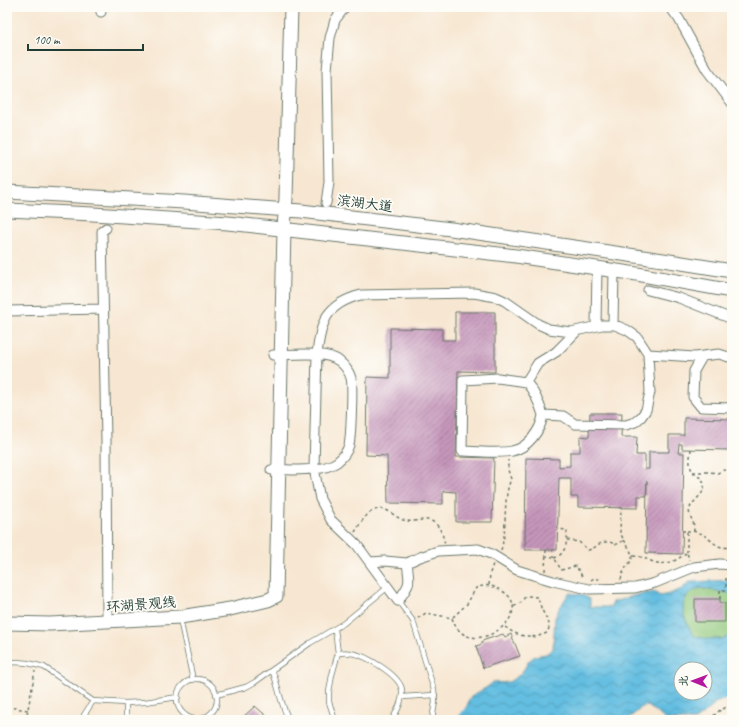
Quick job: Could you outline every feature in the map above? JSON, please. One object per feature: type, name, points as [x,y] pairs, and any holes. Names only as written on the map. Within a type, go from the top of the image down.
[{"type":"main road","points":[[281,210],[283,7]]},
{"type":"main road","points":[[275,470],[280,229],[291,7]]},
{"type":"main road","name":"滨湖大道","points":[[7,192],[184,202],[281,210],[451,229],[732,271]]},
{"type":"main road","points":[[7,210],[228,223],[508,255],[597,268],[732,291]]},
{"type":"main road","name":"环湖景观线","points":[[7,624],[107,622],[180,617],[217,612],[272,598],[275,470]]},
{"type":"street","points":[[326,202],[329,182],[327,70],[330,38],[335,20],[345,7]]},
{"type":"street","points":[[670,7],[679,19],[707,70],[732,103]]},
{"type":"street","points":[[106,228],[102,231],[106,440],[107,622]]},
{"type":"street","points":[[596,326],[597,268]]},
{"type":"street","points":[[613,325],[614,271]]},
{"type":"street","points":[[648,290],[679,298],[732,319]]},
{"type":"street","points":[[407,563],[410,580],[398,601],[358,545],[331,520],[320,499],[314,468],[317,354],[325,319],[330,312],[338,304],[348,298],[361,294],[478,294],[496,297],[505,301],[538,324],[549,329],[571,332],[596,326],[613,325],[627,330],[637,337],[648,354],[650,374],[648,403],[641,417],[635,422],[626,425],[575,424],[563,416],[543,415]]},
{"type":"street","points":[[7,311],[103,309]]},
{"type":"street","points":[[526,382],[538,363],[556,352],[577,331]]},
{"type":"street","points":[[275,470],[314,468],[331,465],[336,463],[344,456],[349,446],[351,379],[347,369],[338,360],[329,356],[317,354],[277,355]]},
{"type":"street","points":[[648,354],[680,357],[702,357],[720,354],[732,358]]},
{"type":"street","points":[[702,357],[694,371],[693,397],[701,407],[732,408]]},
{"type":"street","points":[[475,378],[498,378],[526,382],[534,391],[543,415],[539,427],[529,442],[522,447],[508,452],[462,451],[463,380],[475,378]]},
{"type":"street","points":[[370,562],[385,561],[407,563],[420,557],[446,550],[478,549],[491,554],[516,570],[545,579],[578,587],[591,584],[619,589],[635,588],[655,584],[690,569],[720,564],[732,565]]},
{"type":"lane","points":[[216,695],[246,687],[310,643],[344,623],[388,587]]},
{"type":"lane","points":[[398,601],[413,622],[434,690],[435,702],[432,720]]},
{"type":"lane","points":[[180,617],[193,680]]},
{"type":"lane","points":[[335,629],[338,653],[329,692],[329,702],[335,720]]},
{"type":"lane","points":[[338,653],[351,652],[369,660],[385,669],[402,688],[402,697],[392,720]]},
{"type":"lane","points":[[7,663],[16,662],[44,667],[93,701],[126,703],[145,702],[178,696]]},
{"type":"lane","points":[[272,670],[289,720]]},
{"type":"lane","points":[[193,680],[206,682],[212,686],[216,695],[214,710],[204,718],[198,719],[186,715],[181,711],[178,705],[178,692],[187,682],[193,680]]},
{"type":"lane","points":[[402,697],[435,695]]},
{"type":"lane","points":[[84,720],[84,715],[93,701]]},
{"type":"lane","points":[[126,703],[126,720]]},
{"type":"path","points":[[691,449],[690,468],[702,479],[704,488],[689,509],[694,532]]},
{"type":"path","points":[[490,585],[489,578],[491,567],[502,549],[507,490],[511,479],[508,470],[508,452]]},
{"type":"path","points":[[693,472],[718,473],[723,470],[727,470],[732,474],[730,478],[732,480]]},
{"type":"path","points":[[619,589],[622,572],[630,564],[633,556],[631,550],[620,533],[621,507]]},
{"type":"path","points":[[350,538],[366,515],[371,511],[386,510],[401,520],[408,522],[430,520],[436,523],[441,531],[446,550]]},
{"type":"path","points":[[545,556],[554,558],[563,551],[567,540],[567,530],[558,529]]},
{"type":"path","points":[[682,531],[702,533],[720,547],[725,548],[732,546]]},
{"type":"path","points":[[687,531],[687,552],[690,569]]},
{"type":"path","points":[[567,540],[578,542],[588,550],[604,542],[608,541],[615,545],[624,540]]},
{"type":"path","points":[[545,579],[546,550]]},
{"type":"path","points":[[633,556],[641,556],[654,562],[666,563],[680,558],[687,552]]},
{"type":"path","points":[[554,558],[561,570],[576,566],[584,579]]},
{"type":"path","points":[[720,599],[720,590],[726,590],[726,578],[732,578]]},
{"type":"path","points":[[482,585],[490,585],[508,594],[513,606],[512,616],[505,627],[491,634],[472,638],[466,637],[460,633],[452,618],[467,604],[476,588],[482,585]]},
{"type":"path","points":[[505,627],[520,635],[536,637],[547,633],[550,628],[549,622],[542,612],[539,600],[536,597],[528,596],[524,598],[522,602],[513,606]]},
{"type":"path","points":[[413,622],[426,613],[452,618]]},
{"type":"path","points":[[26,720],[36,665]]},
{"type":"path","points":[[709,720],[719,711],[732,704]]},
{"type":"path","points":[[8,707],[28,710]]},
{"type":"green space","points":[[699,588],[729,593],[732,596],[732,634],[723,639],[707,639],[694,636],[684,616],[683,605],[688,595]]},
{"type":"water","points":[[732,580],[732,596],[729,593],[699,588],[688,595],[683,605],[684,616],[694,636],[707,639],[723,639],[732,634],[732,697],[714,703],[712,707],[695,720],[666,720],[648,706],[642,707],[627,720],[459,720],[460,714],[466,708],[471,697],[493,682],[509,682],[521,674],[529,661],[535,656],[546,654],[553,649],[555,618],[569,593],[580,594],[590,599],[590,607],[611,607],[613,602],[640,594],[654,592],[660,596],[682,589],[689,582]]},
{"type":"building","points":[[455,312],[495,312],[495,372],[458,371],[456,457],[494,458],[492,522],[456,522],[456,492],[443,491],[443,504],[388,503],[387,456],[366,455],[367,377],[390,378],[390,328],[442,329],[442,340],[455,340]]},
{"type":"building","points":[[590,413],[622,413],[621,437],[637,437],[636,455],[645,455],[645,469],[649,469],[649,452],[669,452],[669,435],[684,435],[684,418],[732,419],[732,450],[682,449],[682,444],[679,444],[678,453],[684,453],[682,554],[646,553],[647,481],[646,496],[638,496],[638,508],[578,507],[578,497],[571,497],[571,478],[559,478],[557,550],[525,550],[526,458],[559,459],[559,467],[570,466],[570,452],[580,452],[580,436],[589,437]]},
{"type":"building","points":[[695,599],[720,599],[720,603],[725,603],[725,622],[695,622]]},
{"type":"building","points":[[503,634],[505,637],[511,634],[520,656],[483,668],[476,646],[482,644],[482,641]]},
{"type":"building","points":[[255,706],[271,720],[240,720]]}]
